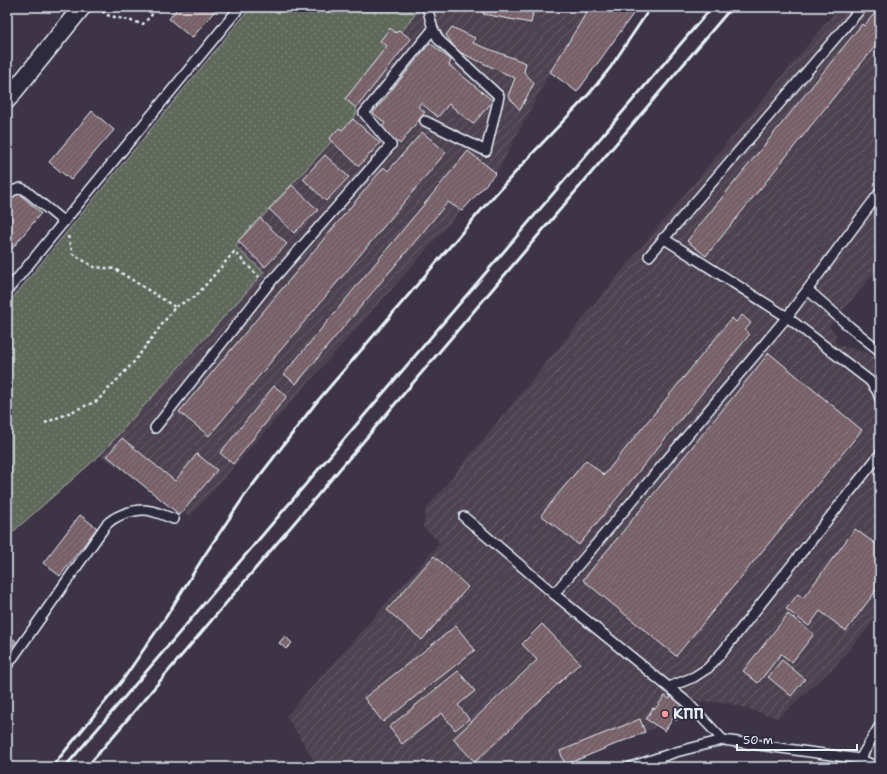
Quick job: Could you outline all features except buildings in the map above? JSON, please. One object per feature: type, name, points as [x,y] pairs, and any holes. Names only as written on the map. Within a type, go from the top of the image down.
[{"type":"street","points":[[7,100],[82,7]]},
{"type":"lane","points":[[7,291],[240,7]]},
{"type":"lane","points":[[424,121],[486,151],[499,96],[439,40],[433,29],[427,7]]},
{"type":"lane","points":[[649,256],[862,7]]},
{"type":"lane","points":[[155,428],[268,285],[391,145],[364,113],[433,29]]},
{"type":"lane","points":[[7,197],[16,188],[21,188],[64,222]]},
{"type":"lane","points":[[554,594],[787,317],[880,192]]},
{"type":"lane","points":[[663,238],[787,317],[870,381],[877,391],[880,399]]},
{"type":"lane","points":[[808,290],[880,350]]},
{"type":"lane","points":[[669,687],[694,677],[708,668],[880,454]]},
{"type":"lane","points":[[7,666],[111,520],[135,511],[144,510],[154,512],[174,520]]},
{"type":"lane","points":[[464,517],[554,594],[688,703],[723,740]]},
{"type":"lane","points":[[860,760],[880,725]]},
{"type":"lane","points":[[630,767],[723,740],[860,760],[877,767]]},
{"type":"path","points":[[98,7],[107,15],[143,24],[159,7]]},
{"type":"path","points":[[64,222],[73,254],[94,267],[115,269],[175,307]]},
{"type":"path","points":[[45,423],[97,401],[133,364],[175,307],[196,296],[234,252],[268,285]]},
{"type":"shaded area","points":[[439,7],[638,7],[577,92],[550,73],[500,167],[190,516],[100,455],[264,272],[234,246],[356,115],[357,91],[419,9],[442,14]]},
{"type":"shaded area","points":[[839,7],[880,7],[880,266],[829,327],[836,333],[835,344],[868,353],[880,362],[880,614],[834,667],[778,718],[728,703],[691,700],[676,721],[673,718],[645,732],[559,767],[318,767],[286,716],[440,543],[423,527],[426,509]]},
{"type":"green space","points":[[251,7],[417,7],[419,9],[357,91],[356,115],[235,246],[264,272],[100,455],[7,537],[7,305]]},
{"type":"railway","points":[[52,767],[122,681],[166,617],[204,556],[245,495],[315,404],[483,208],[589,94],[610,68],[651,7]]},
{"type":"railway","points":[[65,767],[712,7]]},
{"type":"railway","points":[[87,767],[732,7]]},
{"type":"place","name":"КПП","points":[[665,714]]}]
